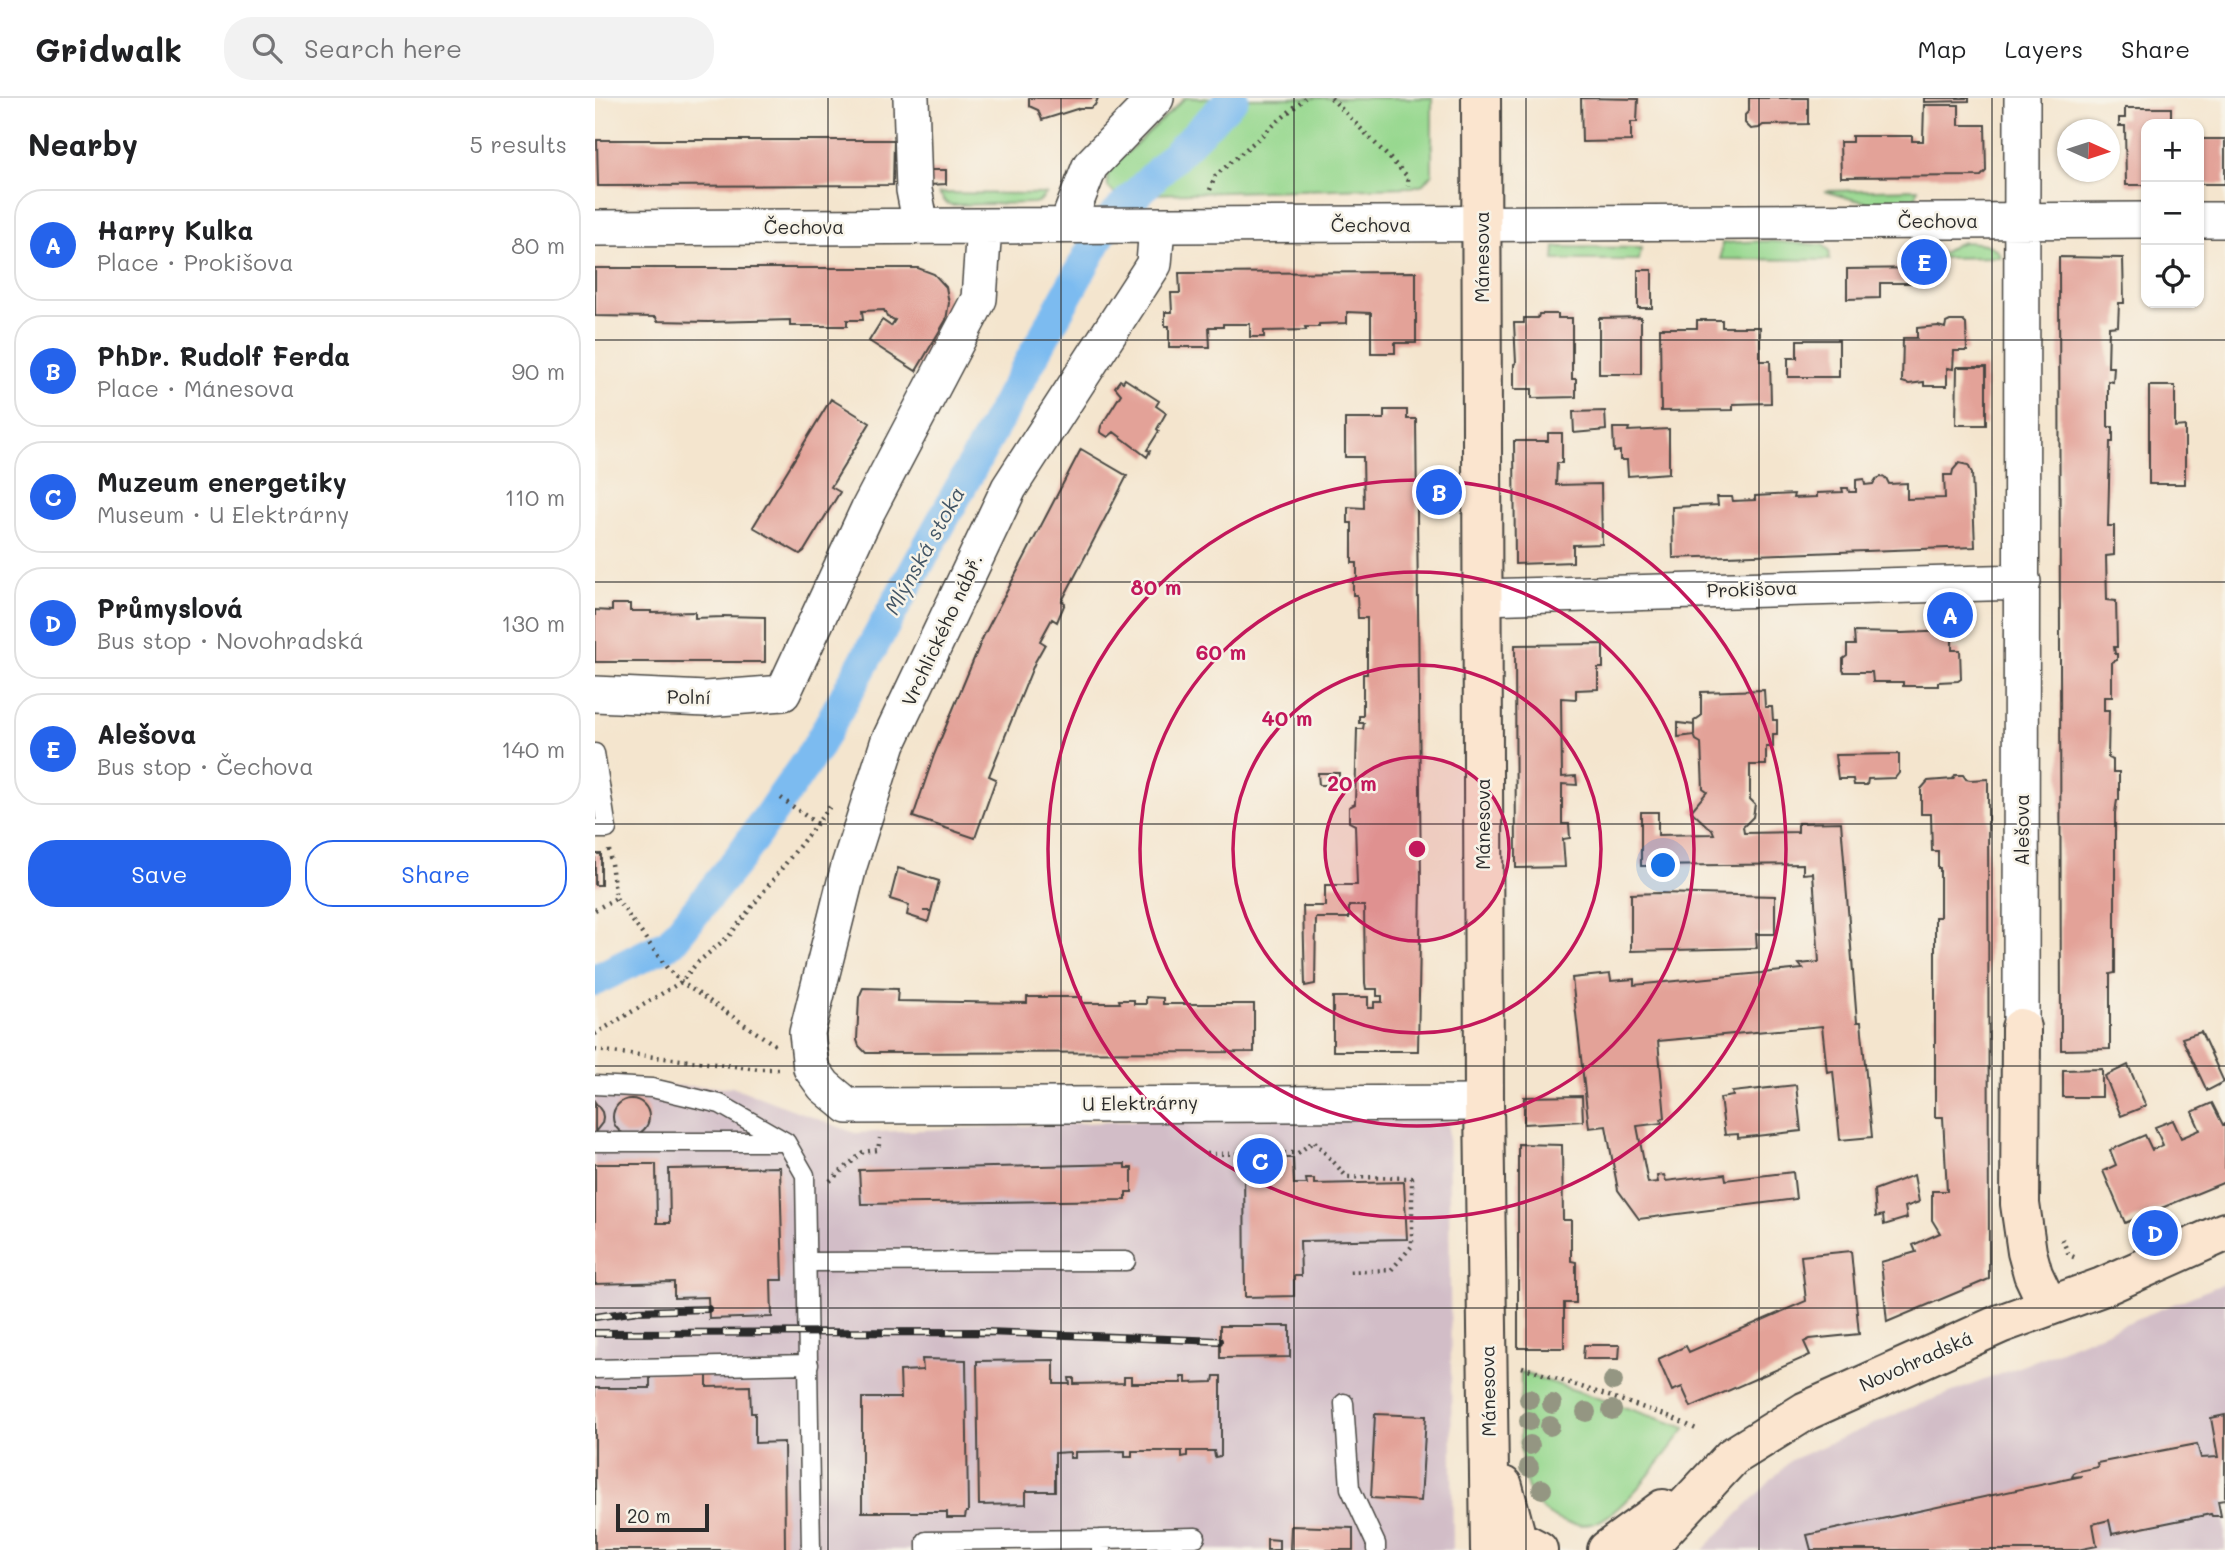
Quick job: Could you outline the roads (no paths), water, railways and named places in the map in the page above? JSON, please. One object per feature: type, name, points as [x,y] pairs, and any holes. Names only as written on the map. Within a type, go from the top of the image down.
[{"type":"main road","name":"Mánesova","points":[[1481,98],[1484,1103],[1490,1550]]},
{"type":"main road","name":"Alešova","points":[[2021,1028],[2021,1203],[2027,1252],[2033,1274],[2048,1306]]},
{"type":"main road","name":"Novohradská","points":[[1646,1550],[1732,1457],[1806,1411],[2000,1324],[2102,1287],[2225,1232]]},
{"type":"main road","points":[[1489,1434],[1517,1539],[1538,1550]]},
{"type":"main road","points":[[1607,1550],[1732,1457]]},
{"type":"street","points":[[911,98],[914,190],[921,226]]},
{"type":"street","points":[[1075,225],[1090,166],[1156,98]]},
{"type":"street","name":"Alešova","points":[[2021,1028],[2022,98]]},
{"type":"street","name":"Čechova","points":[[595,229],[2141,220]]},
{"type":"street","points":[[2204,220],[2225,220]]},
{"type":"street","name":"Polní","points":[[595,694],[706,699],[783,693],[868,510],[979,299],[984,226]]},
{"type":"street","name":"Vrchlického nábř.","points":[[811,1068],[807,1033],[849,866],[888,743],[1009,488],[1154,264],[1154,226]]},
{"type":"street","name":"Prokišova","points":[[1482,597],[2023,582]]},
{"type":"street","name":"U Elektrárny","points":[[811,1068],[824,1086],[848,1106],[1484,1103]]},
{"type":"lane","points":[[595,753],[601,829]]},
{"type":"lane","points":[[595,1085],[652,1087],[720,1104],[786,1142],[805,1175],[811,1550]]},
{"type":"lane","points":[[595,1142],[786,1142]]},
{"type":"lane","points":[[807,1262],[1126,1262]]},
{"type":"lane","points":[[595,1369],[809,1364]]},
{"type":"lane","points":[[1344,1403],[1350,1488],[1376,1544],[1376,1550]]},
{"type":"lane","points":[[926,1550],[926,1541],[1100,1545],[1196,1537]]},
{"type":"waterway","name":"Mlýnská stoka","points":[[595,980],[670,943],[739,858],[816,749],[1106,224],[1233,98]]},
{"type":"railway","points":[[595,1317],[638,1311],[708,1309]]},
{"type":"railway","points":[[595,1333],[987,1332],[1219,1341]]},
{"type":"place","name":"Alešova","points":[[1924,262]]},
{"type":"place","name":"PhDr. Rudolf Ferda","points":[[1439,492]]},
{"type":"place","name":"Harry Kulka","points":[[1950,615]]},
{"type":"place","name":"Muzeum energetiky","points":[[1260,1161]]},
{"type":"place","name":"Průmyslová","points":[[2155,1233]]}]
